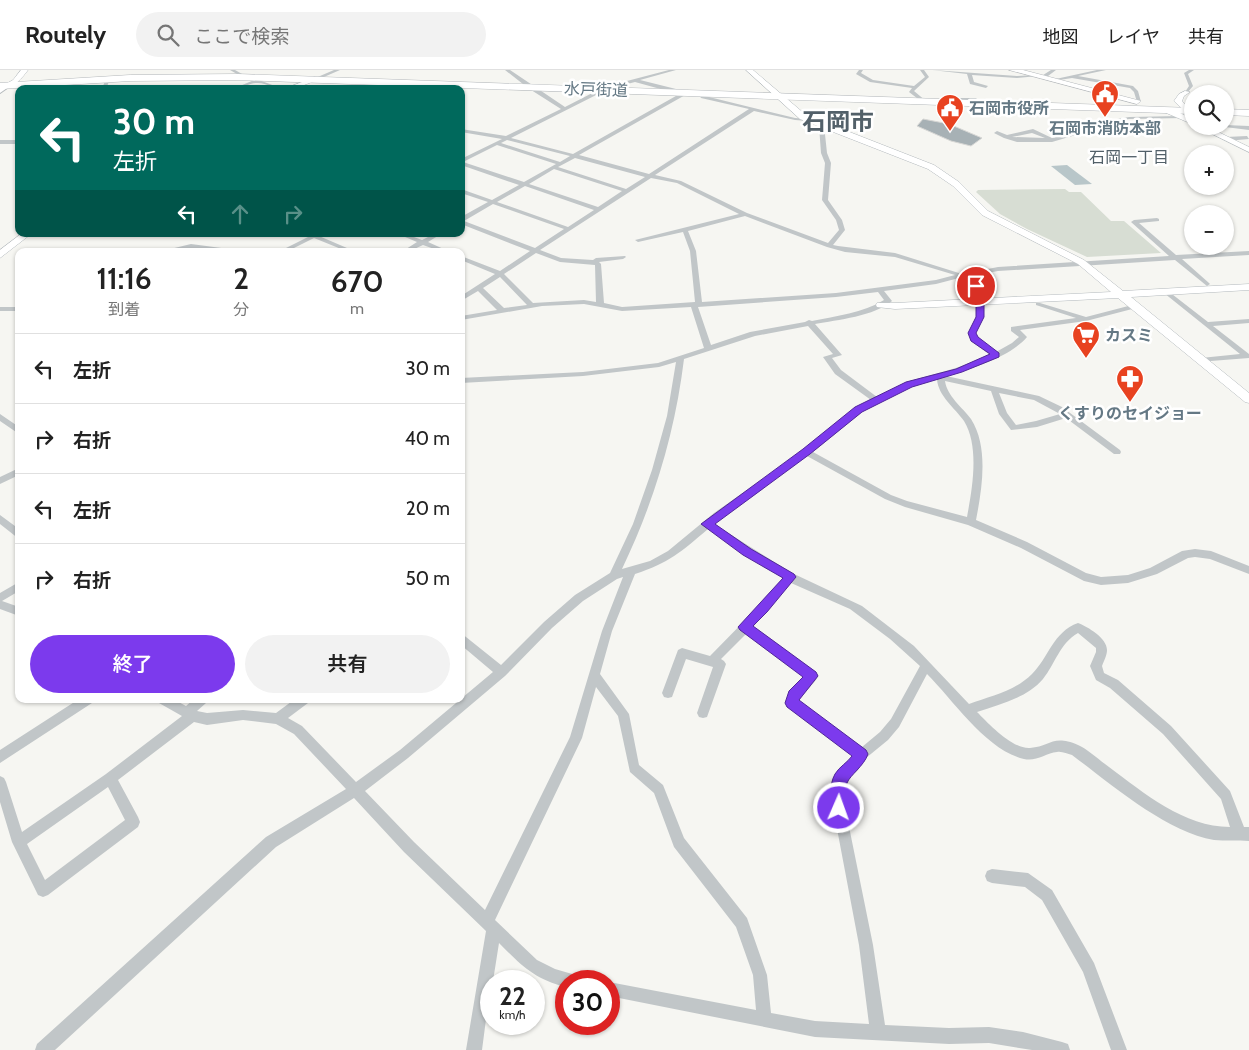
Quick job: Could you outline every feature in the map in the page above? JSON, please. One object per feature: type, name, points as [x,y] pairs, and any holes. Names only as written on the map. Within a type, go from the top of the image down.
[{"type":"highway","points":[[1013,70],[1139,101],[1166,110]]},
{"type":"highway","name":"水戸街道","points":[[37,85],[108,79],[233,75],[256,79],[315,79],[957,102],[1166,110],[1184,113]]},
{"type":"highway","name":"水戸街道","points":[[2,88],[15,87]]},
{"type":"highway","points":[[1234,112],[1249,113]]},
{"type":"street","points":[[2,88],[17,70]]},
{"type":"street","points":[[2,88],[15,81],[25,70]]},
{"type":"street","points":[[298,85],[337,70],[345,70]]},
{"type":"street","points":[[508,70],[530,87],[566,108]]},
{"type":"street","points":[[465,160],[603,90],[674,70]]},
{"type":"street","points":[[749,70],[796,112],[808,120],[899,153],[931,167],[956,184],[985,213],[1081,262],[1249,399]]},
{"type":"street","points":[[833,70],[842,72]]},
{"type":"street","points":[[861,70],[858,73],[872,81],[915,87]]},
{"type":"street","points":[[922,70],[927,77],[915,87],[912,93],[924,101]]},
{"type":"street","points":[[934,70],[1017,77],[1039,77],[1054,70]]},
{"type":"street","points":[[1053,80],[1104,70]]},
{"type":"street","points":[[1192,70],[1186,73],[1192,85]]},
{"type":"street","points":[[969,73],[972,82],[986,87]]},
{"type":"street","points":[[232,85],[226,81],[233,75]]},
{"type":"street","points":[[1074,77],[1131,87],[1136,91],[1139,101]]},
{"type":"street","points":[[106,85],[108,79]]},
{"type":"street","points":[[243,85],[256,79],[271,85]]},
{"type":"street","points":[[636,80],[674,90],[673,92]]},
{"type":"street","points":[[465,219],[685,93]]},
{"type":"street","points":[[699,93],[703,96],[753,109],[795,119],[808,120]]},
{"type":"street","points":[[1184,94],[1178,101],[1184,109]]},
{"type":"street","points":[[465,296],[753,109]]},
{"type":"street","points":[[997,133],[1017,140],[1052,140],[1106,122],[1184,113]]},
{"type":"street","points":[[822,126],[824,153],[828,163],[825,200],[839,220],[842,230],[829,246]]},
{"type":"street","points":[[1234,127],[1249,128]]},
{"type":"street","points":[[465,131],[507,138],[679,182],[745,214],[838,249],[877,252],[898,256],[936,270],[962,276],[980,290],[980,317],[972,333],[974,339],[996,355]]},
{"type":"street","points":[[1006,137],[1034,131],[1052,140]]},
{"type":"street","points":[[1218,135],[1249,150]]},
{"type":"street","points":[[1226,139],[1248,138]]},
{"type":"street","points":[[0,142],[15,142]]},
{"type":"street","points":[[496,144],[627,191]]},
{"type":"street","points":[[465,163],[598,209]]},
{"type":"street","points":[[465,192],[569,229]]},
{"type":"street","points":[[638,240],[745,214]]},
{"type":"street","points":[[1157,220],[1134,222],[1207,284]]},
{"type":"street","points":[[465,223],[560,260],[595,262],[596,260],[624,256]]},
{"type":"street","points":[[685,230],[693,251],[696,305],[708,349]]},
{"type":"street","points":[[0,255],[22,237]]},
{"type":"street","points":[[289,248],[312,237]]},
{"type":"street","points":[[320,237],[344,248]]},
{"type":"street","points":[[409,237],[437,248]]},
{"type":"street","points":[[411,248],[432,237]]},
{"type":"street","points":[[181,248],[191,246],[206,248]]},
{"type":"street","points":[[465,317],[532,306],[584,302],[622,309],[880,290],[998,269],[1081,262],[1249,253]]},
{"type":"street","points":[[465,260],[500,273],[532,306]]},
{"type":"street","points":[[595,262],[598,264],[600,304]]},
{"type":"street","points":[[1118,293],[1129,289],[1249,281]]},
{"type":"street","points":[[881,305],[980,302],[1249,287]]},
{"type":"street","points":[[478,288],[502,310]]},
{"type":"street","points":[[465,381],[591,373],[658,365],[753,334],[851,315],[881,305],[888,301],[880,290]]},
{"type":"street","points":[[1166,292],[1248,356]]},
{"type":"street","points":[[1038,304],[1086,319]]},
{"type":"street","points":[[465,703],[502,672],[548,625],[579,598],[614,576],[653,564],[672,554],[707,524],[806,452],[850,416],[876,400],[909,384],[940,378],[996,355],[1015,345],[1023,337],[1014,328],[1086,319],[1133,306]]},
{"type":"street","points":[[0,309],[15,309]]},
{"type":"street","points":[[1207,324],[1249,321]]},
{"type":"street","points":[[809,322],[838,355],[827,357],[838,372],[876,400]]},
{"type":"street","points":[[1201,360],[1248,356]]},
{"type":"street","points":[[614,576],[636,531],[665,444],[674,411],[680,359]]},
{"type":"street","points":[[940,378],[1036,398],[1066,415],[1117,452]]},
{"type":"street","points":[[940,378],[940,384],[943,389],[962,411],[970,424],[976,446],[975,501],[971,522]]},
{"type":"street","points":[[994,389],[1003,414],[1014,428],[1037,424],[1066,415]]},
{"type":"street","points":[[0,417],[15,428]]},
{"type":"street","points":[[806,452],[888,497],[904,504],[971,522],[1024,545],[1084,577],[1101,581],[1128,578],[1153,571],[1186,554],[1195,552],[1211,555],[1249,570]]},
{"type":"street","points":[[0,481],[15,472]]},
{"type":"street","points":[[0,518],[15,531]]},
{"type":"street","points":[[707,524],[747,552],[790,577],[858,609],[926,665],[968,710],[983,726],[1016,750],[1032,755],[1058,746],[1075,750],[1163,812],[1191,827],[1214,833],[1244,833],[1226,795],[1167,730],[1114,684],[1100,676],[1096,666],[1102,652],[1102,646],[1085,631],[1078,628],[1073,630],[1054,648],[1048,662],[1038,677],[1012,694],[968,710]]},
{"type":"street","points":[[474,1050],[491,925],[576,738],[607,631],[631,572]]},
{"type":"street","points":[[712,661],[763,609],[790,577]]},
{"type":"street","points":[[0,598],[15,589]]},
{"type":"street","points":[[0,605],[15,611]]},
{"type":"street","points":[[744,627],[812,676],[794,696],[791,703],[862,754]]},
{"type":"street","points":[[465,641],[502,672]]},
{"type":"street","points":[[668,693],[682,653],[720,664],[703,713]]},
{"type":"street","points":[[878,1032],[866,945],[837,797],[841,777],[895,723],[926,665]]},
{"type":"street","points":[[594,674],[623,714],[634,768],[658,789],[679,842],[742,923],[760,975],[764,1019]]},
{"type":"street","points":[[0,757],[82,703]]},
{"type":"street","points":[[170,703],[190,714],[207,719],[243,715],[278,719],[298,730],[409,847],[532,964],[555,976]]},
{"type":"street","points":[[19,842],[110,778],[190,714],[199,703]]},
{"type":"street","points":[[278,719],[299,703]]},
{"type":"street","points":[[43,1050],[271,842],[356,790],[465,703]]},
{"type":"street","points":[[0,782],[19,842],[43,890],[133,822],[110,778]]},
{"type":"street","points":[[992,876],[1028,880],[1047,895],[1089,968],[1119,1050]]},
{"type":"street","points":[[620,991],[815,1029],[949,1036],[989,1035],[1023,1040],[1062,1050]]},
{"type":"shaded area","points":[[1067,165],[1092,184],[1075,185],[1051,166]]},
{"type":"shaded area","points":[[1065,189],[1069,192],[1081,192],[1111,221],[1124,221],[1161,253],[1087,257],[1000,214],[976,192],[978,190]]},
{"type":"building","name":"石岡市役所","points":[[923,119],[949,124],[982,138],[971,146],[951,141],[917,126]]},
{"type":"place","name":"石岡市消防本部","points":[[1105,118]]},
{"type":"place","name":"石岡市役所","points":[[950,132]]},
{"type":"place","name":"カスミ","points":[[1086,359]]},
{"type":"place","name":"くすりのセイジョー","points":[[1130,403]]},
{"type":"district","name":"石岡市","points":[[838,122]]},
{"type":"district","name":"石岡一丁目","points":[[1129,157]]},
{"type":"route","points":[[839,808],[837,797],[841,777],[854,766],[862,754],[791,703],[794,696],[812,676],[744,627],[763,609],[790,577],[747,552],[707,524],[806,452],[850,416],[876,400],[909,384],[959,370],[996,355],[974,339],[972,333],[980,317],[980,290],[976,286]]}]
